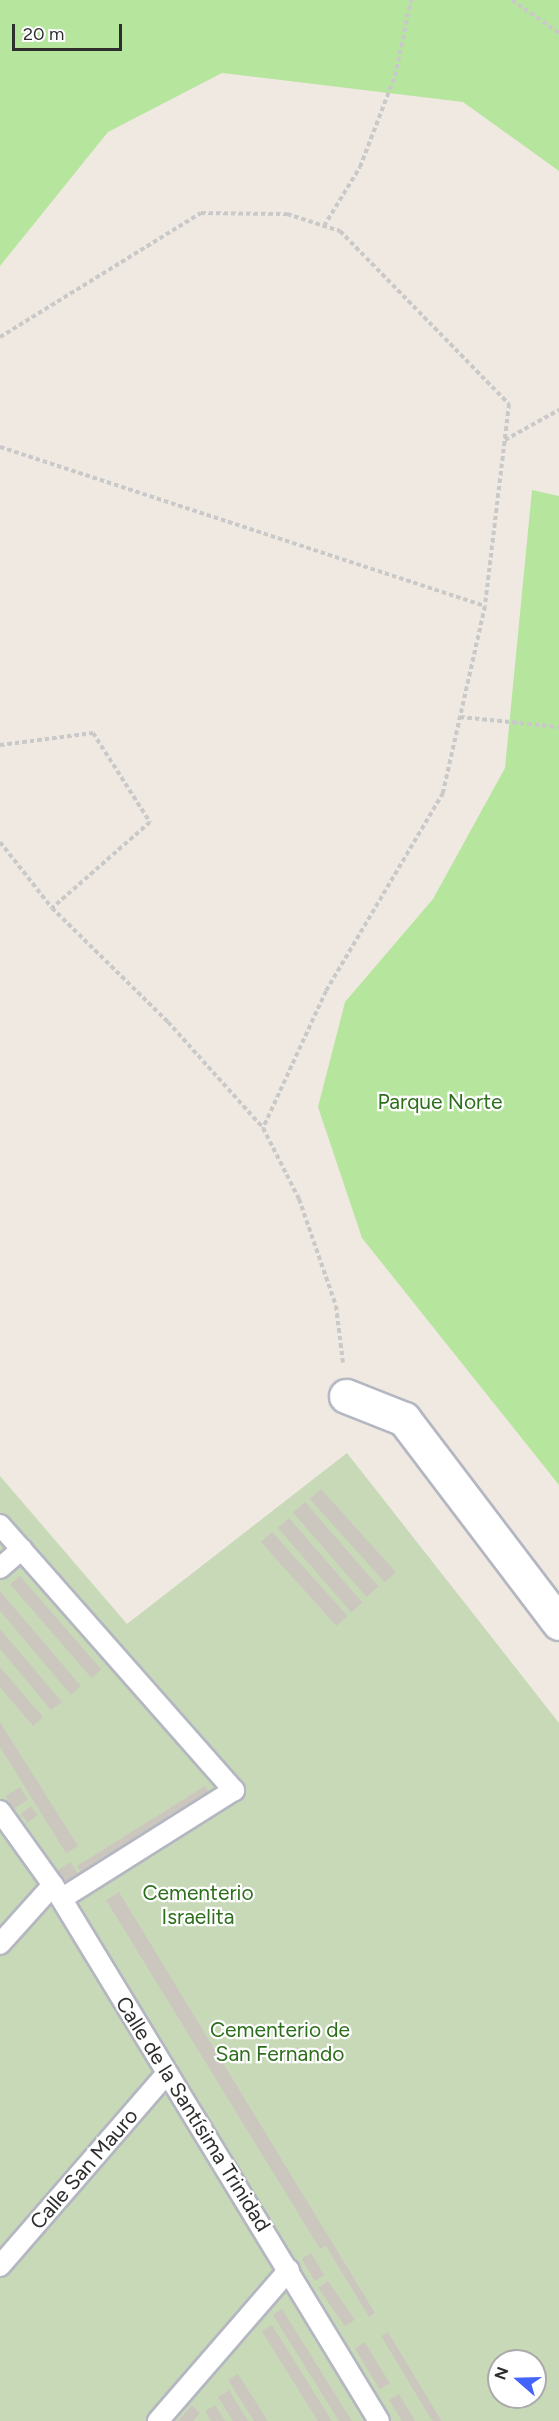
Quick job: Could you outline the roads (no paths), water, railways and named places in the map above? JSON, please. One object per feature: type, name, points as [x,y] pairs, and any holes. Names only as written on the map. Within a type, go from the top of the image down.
[{"type":"street","points":[[346,1396],[404,1419],[559,1623]]},
{"type":"lane","points":[[0,1525],[234,1790],[57,1892],[0,1944]]},
{"type":"lane","points":[[0,1568],[22,1549]]},
{"type":"lane","name":"Calle de la Santísima Trinidad","points":[[0,1811],[57,1892],[379,2421]]},
{"type":"lane","name":"Calle San Mauro","points":[[0,2266],[167,2073]]},
{"type":"lane","points":[[158,2421],[289,2270]]},
{"type":"park label","name":"Parque Norte","points":[[440,1102]]},
{"type":"park label","name":"Cementerio Israelita","points":[[198,1905]]},
{"type":"park label","name":"Cementerio de San Fernando","points":[[280,2042]]}]
